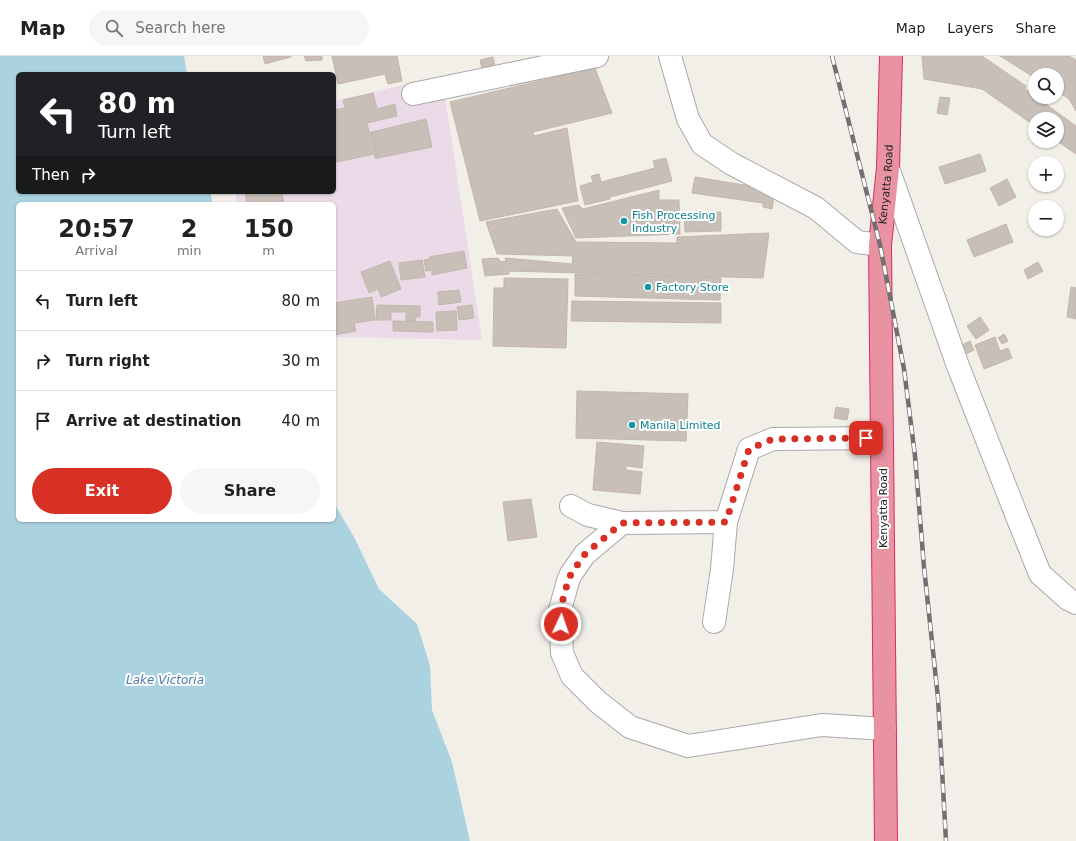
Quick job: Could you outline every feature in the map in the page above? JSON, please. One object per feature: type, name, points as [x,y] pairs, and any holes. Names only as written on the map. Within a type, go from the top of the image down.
[{"type":"highway","name":"Kenyatta Road","points":[[886,841],[880,245],[888,168],[891,56]]},
{"type":"street","points":[[413,94],[597,56]]},
{"type":"street","points":[[670,56],[688,119],[702,144],[732,164],[816,208],[857,242],[880,245]]},
{"type":"street","points":[[888,168],[958,366],[1040,574],[1068,599],[1076,602]]},
{"type":"street","points":[[714,622],[722,569],[726,522],[749,449],[773,439],[882,438]]},
{"type":"street","points":[[571,506],[588,515],[622,523],[726,522]]},
{"type":"street","points":[[622,523],[585,554],[571,574],[560,610],[562,653],[572,676],[598,702],[630,727],[688,746],[822,725],[884,729]]},
{"type":"shaded area","points":[[442,76],[482,340],[336,337],[336,202],[237,202],[235,194],[336,194],[336,101]]},
{"type":"water","name":"Lake Victoria","points":[[0,56],[184,56],[187,72],[16,72],[16,194],[211,194],[212,202],[16,202],[16,522],[336,522],[336,506],[354,537],[379,589],[417,624],[430,666],[432,710],[452,762],[470,841],[0,841]]},
{"type":"building","points":[[263,56],[291,56],[291,57],[265,64]]},
{"type":"building","points":[[304,56],[322,56],[322,60],[306,61]]},
{"type":"building","points":[[332,56],[397,56],[402,81],[388,84],[385,74],[338,84]]},
{"type":"building","points":[[922,56],[982,56],[1026,86],[1025,89],[1028,91],[1028,104],[1046,104],[1057,112],[1028,112],[1028,121],[982,89],[924,79]]},
{"type":"building","points":[[1000,56],[1069,56],[1076,60],[1076,111],[1069,99],[1064,96],[1064,68],[1028,68],[1028,74]]},
{"type":"building","points":[[493,57],[495,67],[482,69],[480,60]]},
{"type":"building","points":[[595,68],[612,113],[533,132],[534,136],[567,128],[578,201],[480,221],[450,102]]},
{"type":"building","points":[[373,93],[377,109],[395,104],[397,116],[367,123],[369,132],[372,132],[378,158],[375,158],[374,154],[337,162],[336,110],[345,108],[343,100]]},
{"type":"building","points":[[940,97],[950,98],[947,115],[937,113]]},
{"type":"building","points":[[1064,117],[1076,126],[1076,154],[1064,146]]},
{"type":"building","points":[[426,119],[432,147],[378,158],[372,132]]},
{"type":"building","points":[[980,154],[986,171],[945,184],[939,167]]},
{"type":"building","points":[[666,158],[672,181],[585,205],[580,186],[593,182],[591,176],[599,174],[601,182],[655,168],[653,161]]},
{"type":"building","name":"Fish Processing Industry","points":[[695,177],[775,190],[772,209],[763,207],[763,203],[692,193]]},
{"type":"building","points":[[1007,179],[1016,197],[999,206],[990,188]]},
{"type":"building","name":"Fish Processing Industry","points":[[659,190],[659,200],[679,200],[680,234],[576,238],[562,208],[579,205],[583,209]]},
{"type":"building","points":[[245,194],[282,194],[284,202],[247,202]]},
{"type":"building","points":[[557,209],[576,242],[677,243],[677,237],[769,233],[763,278],[509,271],[509,274],[485,276],[482,259],[498,258],[501,262],[506,261],[505,258],[572,264],[573,256],[497,254],[486,222]]},
{"type":"building","name":"Fish Processing Industry","points":[[721,212],[721,231],[685,232],[684,213]]},
{"type":"building","points":[[1006,224],[1013,242],[974,257],[967,240]]},
{"type":"building","points":[[464,251],[467,268],[432,275],[432,270],[426,271],[424,260],[430,259],[429,257]]},
{"type":"building","points":[[422,260],[425,277],[401,280],[399,263]]},
{"type":"building","points":[[390,261],[401,289],[381,297],[378,289],[369,293],[361,272]]},
{"type":"building","points":[[1038,262],[1043,271],[1028,279],[1024,270]]},
{"type":"building","name":"Factory Store","points":[[575,274],[721,278],[720,300],[575,296]]},
{"type":"building","points":[[504,278],[568,279],[566,348],[493,346],[494,288],[504,288]]},
{"type":"building","points":[[1071,287],[1076,288],[1076,319],[1067,317]]},
{"type":"building","points":[[459,290],[461,302],[439,305],[438,292]]},
{"type":"building","points":[[372,297],[375,320],[354,323],[356,331],[336,335],[336,303]]},
{"type":"building","name":"Factory Store","points":[[572,301],[721,303],[721,323],[571,321]]},
{"type":"building","points":[[377,305],[420,306],[420,317],[416,317],[415,321],[406,321],[406,312],[391,312],[391,320],[376,320]]},
{"type":"building","points":[[472,305],[474,318],[459,320],[457,307]]},
{"type":"building","points":[[456,311],[457,330],[437,331],[436,312]]},
{"type":"building","points":[[980,317],[989,330],[976,339],[967,326]]},
{"type":"building","points":[[393,321],[433,322],[433,332],[393,331]]},
{"type":"building","points":[[1004,334],[1008,341],[1002,344],[998,338]]},
{"type":"building","points":[[995,337],[1000,351],[1008,348],[1012,358],[984,369],[975,345]]},
{"type":"building","points":[[970,341],[974,350],[964,355],[960,346]]},
{"type":"building","name":"Manila Limited","points":[[577,391],[688,394],[686,441],[576,438]]},
{"type":"building","points":[[836,407],[849,409],[847,420],[834,418]]},
{"type":"building","points":[[597,442],[644,446],[642,468],[626,466],[626,470],[642,472],[640,494],[593,490]]},
{"type":"building","points":[[531,499],[537,537],[508,541],[503,502]]},
{"type":"railway","points":[[832,56],[880,245],[904,369],[915,456],[924,567],[938,698],[946,841]]},
{"type":"place","name":"Fish Processing Industry","points":[[624,221]]},
{"type":"place","name":"Factory Store","points":[[648,287]]},
{"type":"place","name":"Manila Limited","points":[[632,425]]},
{"type":"route","points":[[561,624],[560,610],[571,574],[585,554],[622,523],[726,522],[749,449],[773,439],[866,438]]}]
